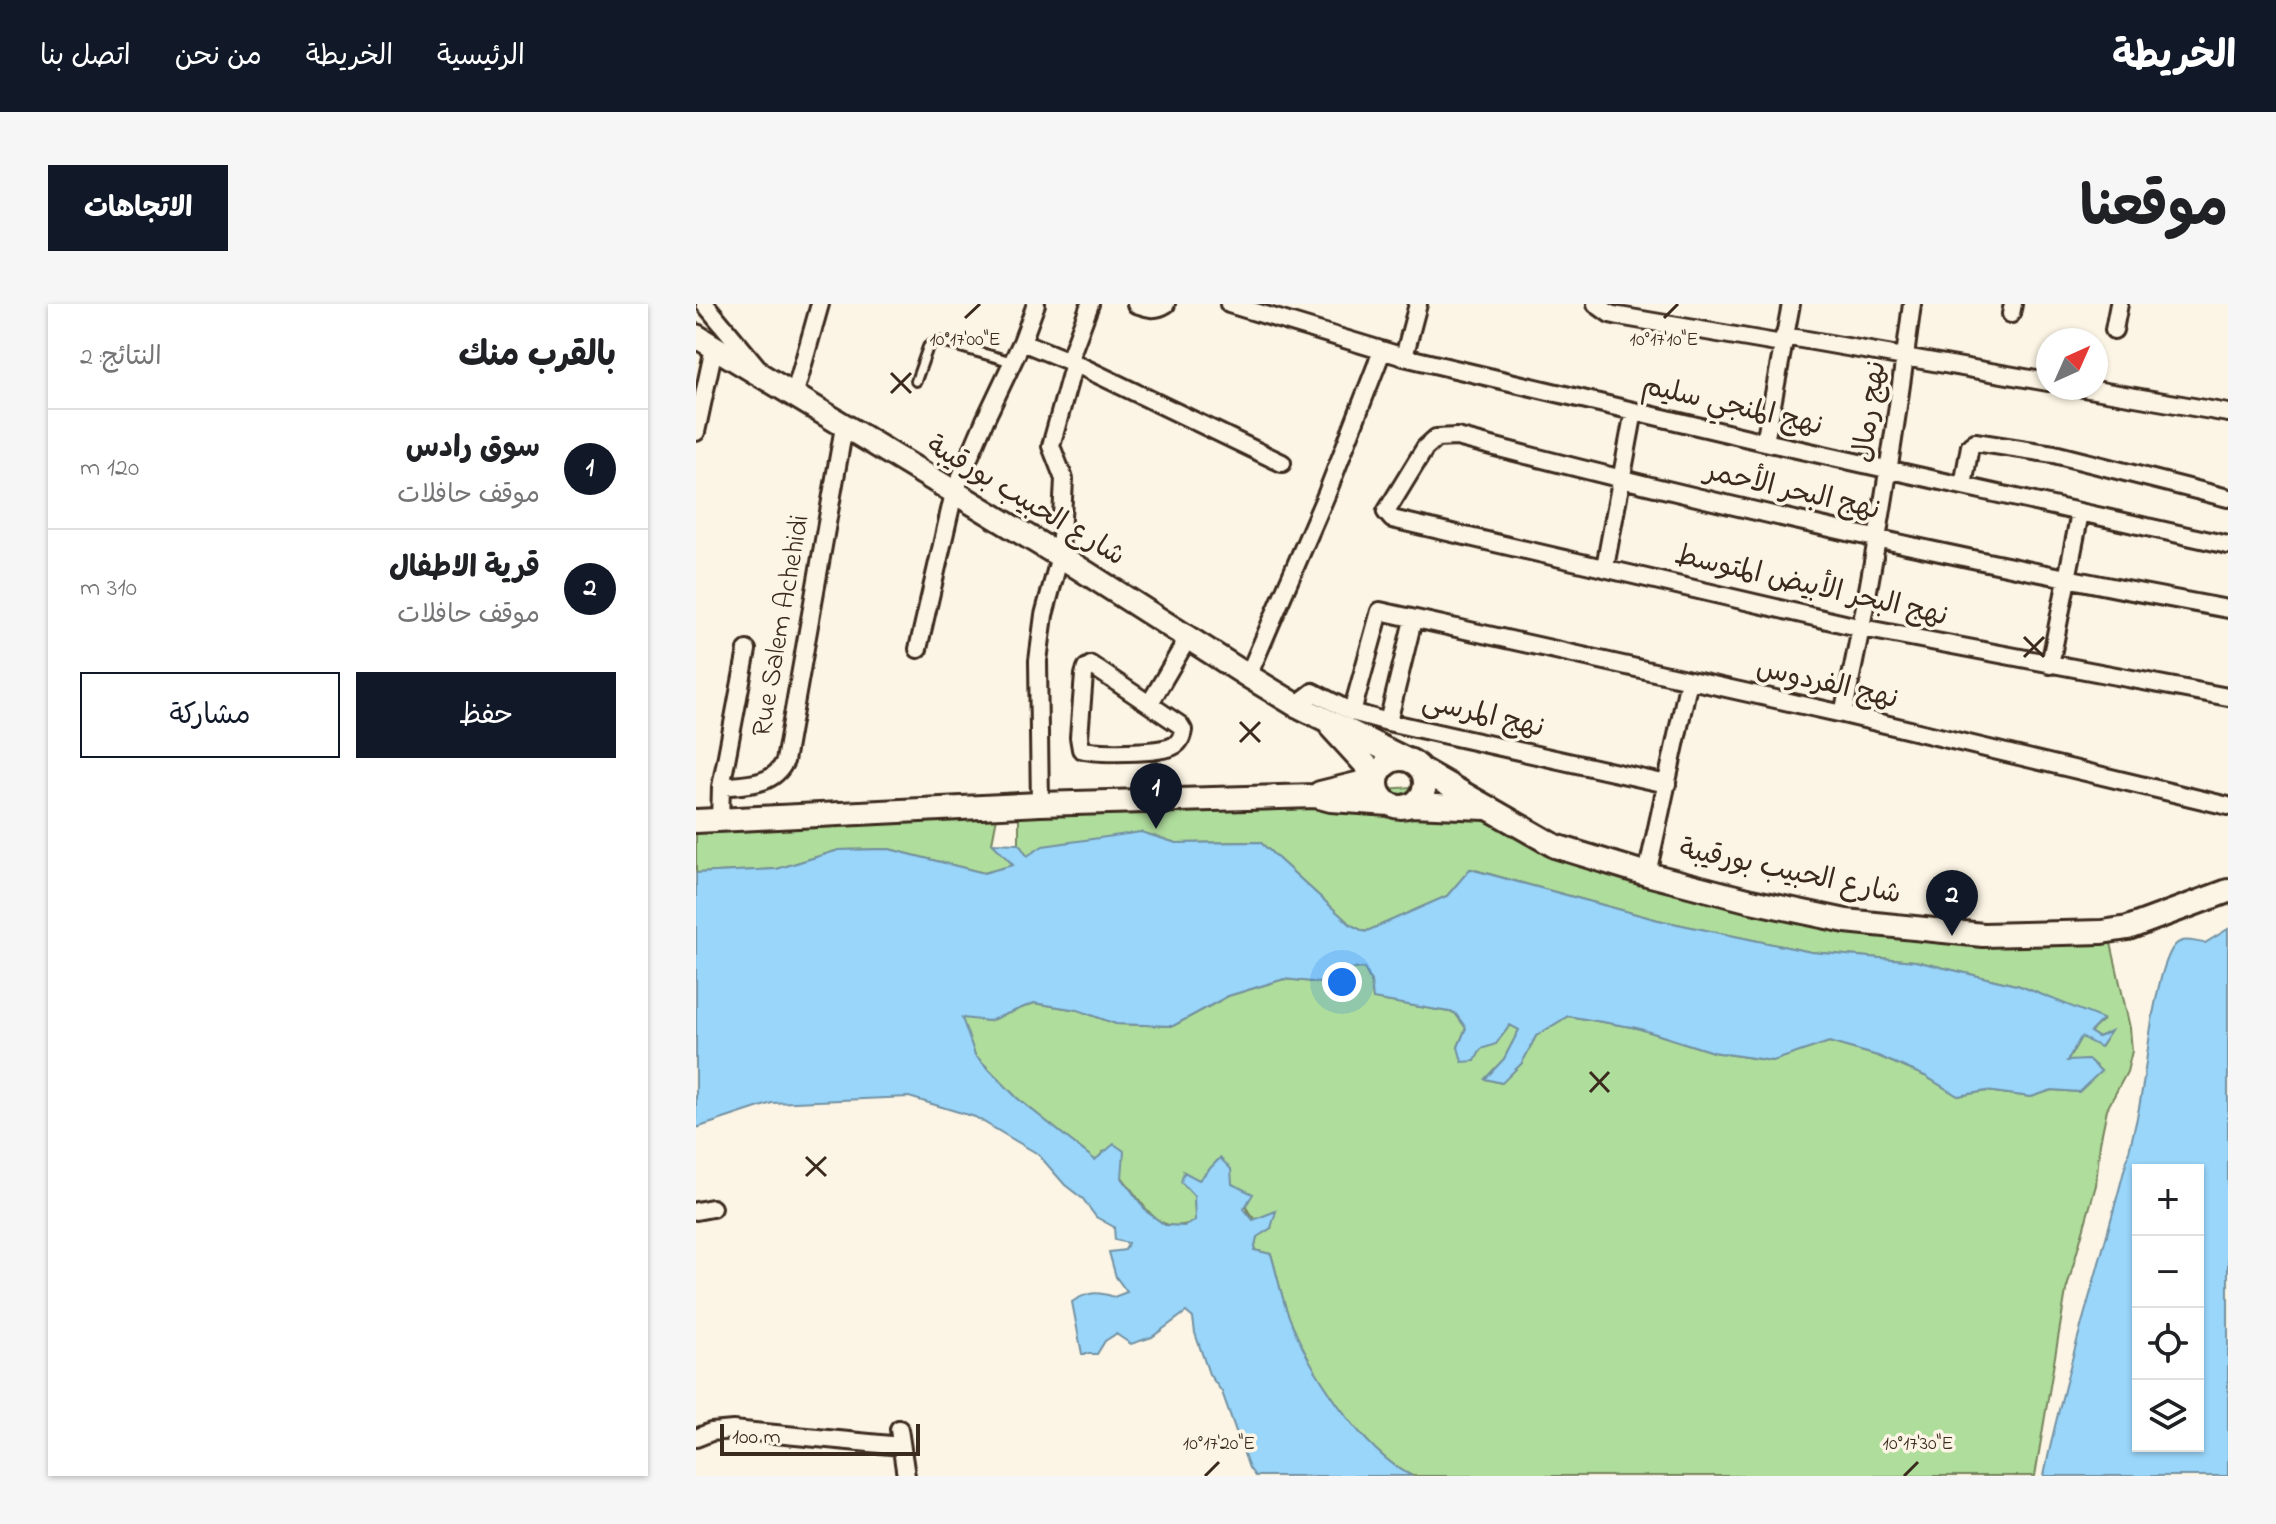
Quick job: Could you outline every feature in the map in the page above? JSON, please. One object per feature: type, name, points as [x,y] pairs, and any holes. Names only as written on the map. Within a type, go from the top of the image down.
[{"type":"street","points":[[696,310],[698,304]]},
{"type":"street","points":[[705,304],[768,379]]},
{"type":"street","points":[[794,396],[820,304]]},
{"type":"street","points":[[918,649],[954,493],[1036,304]]},
{"type":"street","points":[[1040,804],[1038,661],[1044,615],[1060,556],[1064,479],[1051,446],[1071,362],[1090,304]]},
{"type":"street","points":[[1136,304],[1150,309],[1159,309],[1166,304]]},
{"type":"street","name":"نهج المنجي سليم","points":[[1229,304],[1404,357],[1765,442],[2228,545]]},
{"type":"street","points":[[1596,304],[1610,314],[1644,311],[1783,340],[2036,380]]},
{"type":"street","points":[[1765,442],[1791,304]]},
{"type":"street","name":"نهج رمال","points":[[1843,714],[1890,470],[1912,304]]},
{"type":"street","points":[[2114,330],[2119,304]]},
{"type":"street","points":[[1404,357],[1414,305]]},
{"type":"street","points":[[696,432],[705,342]]},
{"type":"street","name":"شارع الحبيب بورقيبة","points":[[705,342],[1060,556],[1296,705],[1413,764],[1555,846],[1751,901],[1846,921],[1983,935],[2102,932],[2128,928],[2228,891]]},
{"type":"street","points":[[1022,342],[1071,362],[1282,463]]},
{"type":"street","points":[[1248,676],[1327,493],[1382,351]]},
{"type":"street","points":[[2108,392],[2228,413]]},
{"type":"street","points":[[1605,567],[1634,411]]},
{"type":"street","name":"Rue Salem Achehidi","points":[[721,787],[767,781],[785,761],[844,427]]},
{"type":"street","name":"نهج البحر الأحمر","points":[[1386,514],[1425,448],[1436,438],[1457,437],[1621,480],[1878,538],[2228,609]]},
{"type":"street","points":[[1963,486],[1970,446],[1975,442],[2054,454],[2228,498]]},
{"type":"street","points":[[2050,665],[2080,513]]},
{"type":"street","name":"نهج البحر الأبيض المتوسط","points":[[1386,514],[1392,519],[1862,628],[2228,697]]},
{"type":"street","name":"نهج الفردوس","points":[[1352,712],[1380,611],[1843,714],[2228,806]]},
{"type":"street","points":[[1388,722],[1413,620]]},
{"type":"street","points":[[1150,703],[1188,638]]},
{"type":"street","points":[[720,820],[721,787],[747,650]]},
{"type":"street","points":[[1087,666],[1094,666],[1150,703],[1183,730],[1176,745],[1137,751],[1092,752],[1081,749],[1079,737],[1087,666]]},
{"type":"street","points":[[1647,874],[1689,680]]},
{"type":"street","name":"نهج المرسى","points":[[1296,705],[1313,692],[1352,712],[1388,722],[1667,784]]},
{"type":"street","name":"شارع الحبيب بورقيبة","points":[[1323,719],[1377,778]]},
{"type":"street","points":[[696,821],[1040,804],[1316,796],[1377,778],[1387,763],[1413,764],[1425,783],[1424,790],[1400,805],[1380,794],[1377,778]]},
{"type":"street","name":"شارع الحبيب بورقيبة","points":[[1316,796],[1400,805],[1491,808]]},
{"type":"street","points":[[696,1438],[711,1432],[733,1430],[900,1438],[906,1476]]},
{"type":"lane","points":[[916,381],[928,347],[939,341],[1013,362]]},
{"type":"green space","points":[[1411,787],[1526,840],[1747,906],[2109,934],[2130,1028],[2132,1051],[2127,1072],[2107,1109],[2096,1185],[2066,1291],[2035,1476],[1412,1476],[1374,1448],[1322,1382],[1288,1315],[1271,1254],[1254,1250],[1257,1236],[1271,1228],[1250,1213],[1241,1189],[1232,1184],[1220,1158],[1199,1181],[1184,1172],[1194,1196],[1196,1221],[1175,1226],[1159,1221],[1146,1209],[1103,1152],[1096,1161],[1017,1098],[975,1055],[961,1017],[989,1021],[1034,1003],[1078,1010],[1116,1024],[1173,1026],[1228,996],[1284,979],[1341,985],[1349,969],[1364,968],[1371,981],[1373,999],[1455,1013],[1466,1028],[1458,1047],[1483,1048],[1499,1039],[1510,1025],[1519,1030],[1504,1059],[1485,1079],[1501,1083],[1522,1063],[1536,1036],[1568,1016],[1637,1028],[1713,1052],[1772,1061],[1829,1042],[1878,1056],[1925,1076],[1958,1096],[1986,1091],[2031,1097],[2052,1090],[2078,1092],[2101,1071],[2089,1060],[2067,1062],[2081,1037],[2101,1046],[2110,1032],[2098,1037],[2090,1032],[2103,1020],[2020,986],[1915,961],[1811,952],[1658,920],[1471,869],[1447,896],[1365,932],[1351,925],[1260,842],[1176,843],[1141,832],[1027,856],[1019,844],[1019,817]]},
{"type":"green space","points":[[998,812],[992,843],[1014,865],[984,873],[889,849],[839,850],[777,869],[696,873],[696,823]]},
{"type":"water","points":[[1141,832],[1176,843],[1260,842],[1351,925],[1365,932],[1447,896],[1470,869],[1658,920],[1811,952],[1915,961],[2020,986],[2103,1019],[2090,1032],[2098,1037],[2111,1031],[2100,1047],[2081,1037],[2067,1061],[2089,1060],[2101,1071],[2079,1092],[2052,1090],[2031,1097],[1986,1091],[1958,1096],[1925,1076],[1878,1056],[1829,1042],[1773,1061],[1713,1052],[1637,1028],[1568,1016],[1536,1036],[1522,1063],[1502,1083],[1485,1079],[1504,1059],[1519,1030],[1510,1025],[1496,1044],[1481,1049],[1475,1061],[1462,1062],[1458,1047],[1466,1028],[1455,1013],[1373,999],[1371,981],[1364,968],[1349,969],[1341,985],[1284,979],[1228,996],[1173,1026],[1116,1024],[1078,1010],[1034,1003],[989,1021],[962,1018],[975,1055],[1017,1098],[1095,1160],[1114,1144],[1124,1151],[1122,1178],[1147,1212],[1165,1225],[1184,1226],[1195,1221],[1194,1196],[1181,1182],[1184,1172],[1199,1180],[1220,1158],[1231,1169],[1232,1184],[1253,1194],[1244,1209],[1253,1220],[1276,1211],[1271,1228],[1257,1237],[1254,1250],[1271,1254],[1288,1314],[1308,1358],[1338,1406],[1356,1428],[1374,1448],[1412,1476],[1255,1476],[1249,1468],[1222,1392],[1209,1374],[1193,1318],[1186,1312],[1152,1337],[1131,1344],[1116,1334],[1105,1341],[1097,1354],[1082,1354],[1072,1302],[1092,1294],[1114,1297],[1127,1292],[1116,1277],[1109,1252],[1125,1250],[1128,1243],[1115,1240],[1114,1227],[1096,1217],[1083,1199],[1065,1185],[1038,1154],[975,1117],[909,1097],[772,1103],[696,1128],[696,873],[777,869],[839,850],[889,849],[984,873],[1013,865],[992,843],[1019,844],[1027,856],[1043,846]]},
{"type":"water","points":[[2228,929],[2228,1476],[2044,1476],[2136,1122],[2163,972],[2175,945],[2187,940],[2205,943]]},
{"type":"place","name":"سوق رادس","points":[[1156,829]]},
{"type":"place","name":"قرية الاطفال","points":[[1952,936]]}]
